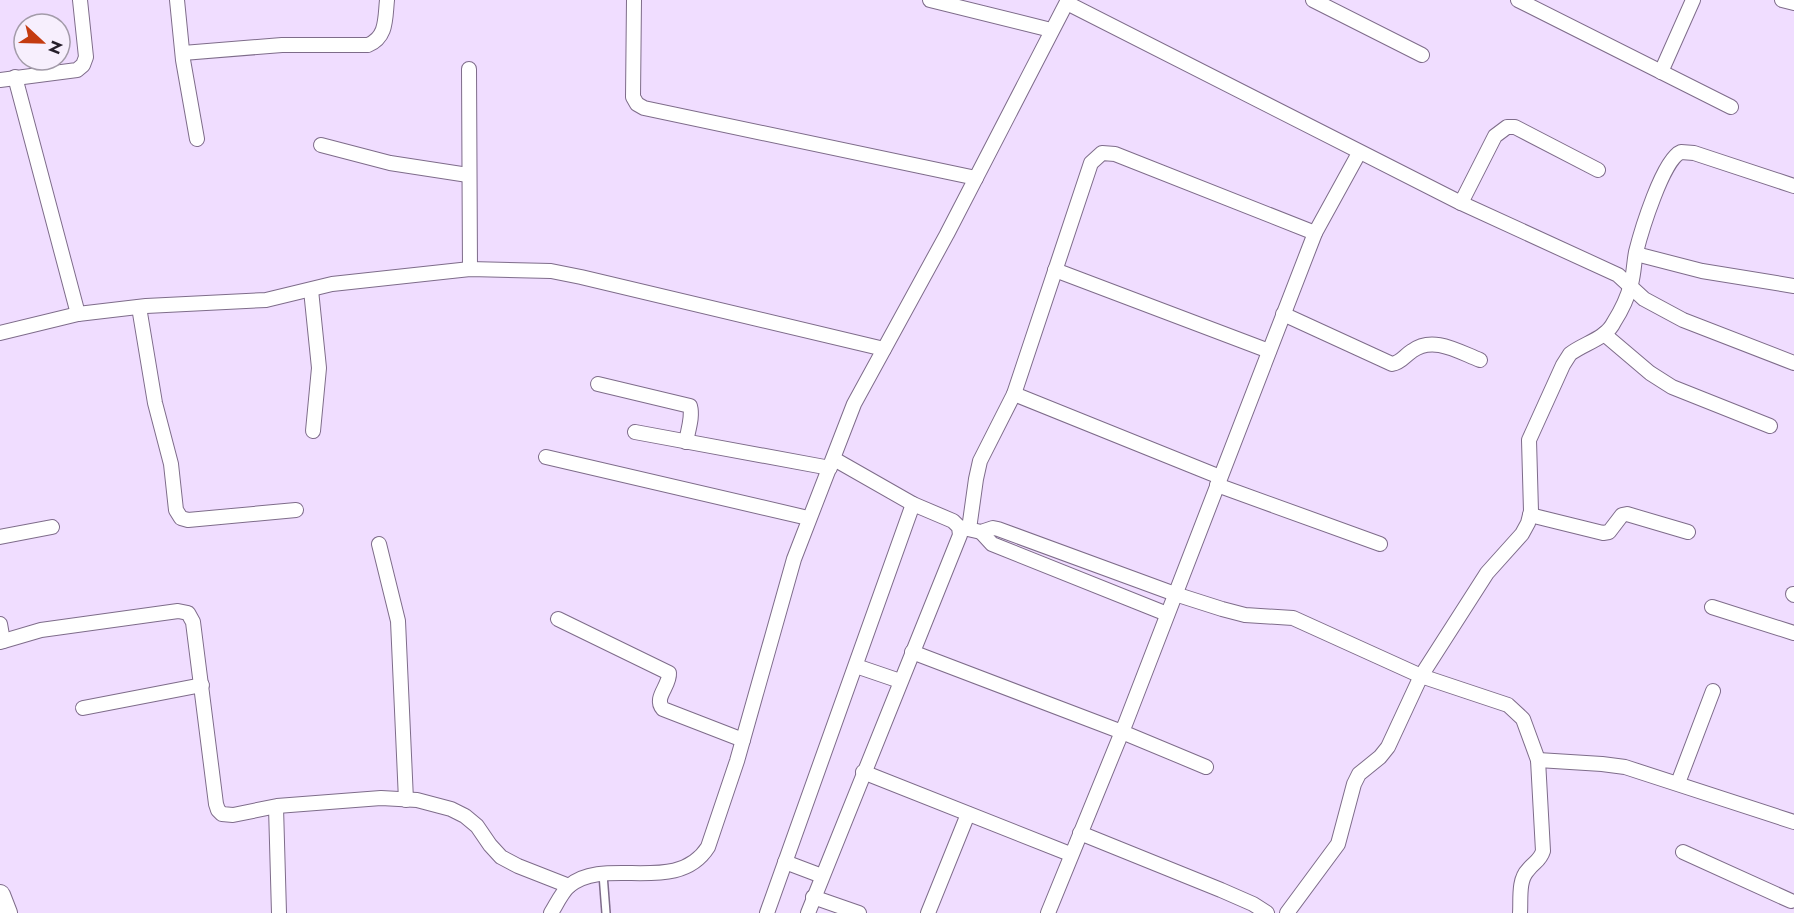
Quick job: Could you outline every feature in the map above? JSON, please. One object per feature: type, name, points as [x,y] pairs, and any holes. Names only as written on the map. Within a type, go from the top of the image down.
[{"type":"street","points":[[0,80],[77,70],[83,65],[86,57],[80,0]]},
{"type":"street","points":[[177,0],[196,139]]},
{"type":"street","points":[[183,53],[282,45],[368,45],[377,41],[383,32],[387,0]]},
{"type":"street","points":[[634,0],[633,97],[637,104],[644,108],[976,178]]},
{"type":"street","points":[[930,0],[1051,30]]},
{"type":"street","points":[[1313,0],[1422,55]]},
{"type":"street","points":[[1518,0],[1731,107]]},
{"type":"street","points":[[1661,72],[1693,0]]},
{"type":"street","points":[[1782,0],[1794,3]]},
{"type":"street","points":[[551,913],[569,886],[585,878],[603,874],[672,872],[702,857],[708,847],[743,740],[794,559],[854,404],[976,178],[1067,2],[1359,153],[1461,203],[1618,274],[1644,299],[1683,320],[1794,363]]},
{"type":"street","points":[[468,69],[470,269]]},
{"type":"street","points":[[15,77],[78,314]]},
{"type":"street","points":[[1461,203],[1495,136],[1507,127],[1515,127],[1598,171]]},
{"type":"street","points":[[321,145],[390,164],[468,175]]},
{"type":"street","points":[[1287,913],[1338,844],[1354,784],[1359,774],[1380,757],[1388,747],[1421,676],[1487,573],[1522,534],[1530,515],[1528,448],[1532,431],[1570,354],[1604,334],[1613,325],[1631,285],[1642,231],[1665,170],[1672,158],[1680,152],[1694,153],[1794,186]]},
{"type":"street","points":[[970,529],[980,461],[1014,394],[1091,163],[1102,153],[1115,154],[1315,232]]},
{"type":"street","points":[[1048,913],[1070,854],[1122,732],[1315,232],[1359,153]]},
{"type":"street","points":[[1636,254],[1702,271],[1794,286]]},
{"type":"street","points":[[0,333],[78,314],[139,307],[266,300],[332,284],[470,269],[551,271],[884,349]]},
{"type":"street","points":[[1055,270],[1269,351]]},
{"type":"street","points":[[311,290],[319,368],[313,431]]},
{"type":"street","points":[[139,307],[155,403],[171,465],[176,510],[181,518],[188,520],[296,510]]},
{"type":"street","points":[[1283,314],[1392,364],[1401,362],[1411,351],[1426,343],[1480,360]]},
{"type":"street","points":[[1604,334],[1650,373],[1672,387],[1770,426]]},
{"type":"street","points":[[598,384],[690,406],[691,419],[686,442]]},
{"type":"street","points":[[1014,394],[1218,481],[1380,544]]},
{"type":"street","points":[[635,432],[686,442],[832,463],[913,504],[970,529],[992,544],[1167,614]]},
{"type":"street","points":[[546,457],[808,518]]},
{"type":"street","points":[[808,913],[813,897],[804,869],[856,666],[913,504]]},
{"type":"street","points":[[1530,515],[1603,533],[1609,532],[1623,515],[1627,514],[1688,532]]},
{"type":"street","points":[[0,537],[52,527]]},
{"type":"street","points":[[767,913],[804,869],[863,772],[960,535],[970,529],[993,528],[1175,594],[1245,615],[1293,618],[1421,676],[1508,705],[1523,718],[1538,760],[1544,851],[1539,861],[1523,877],[1520,913]]},
{"type":"street","points":[[379,544],[398,621],[406,800]]},
{"type":"street","points":[[1712,607],[1794,633]]},
{"type":"street","points":[[0,624],[2,641],[41,630],[178,611],[188,613],[194,622],[218,810],[222,814],[381,798],[417,800],[451,809],[465,816],[477,826],[501,857],[569,886]]},
{"type":"street","points":[[558,620],[669,673],[669,678],[658,700],[663,709],[743,740]]},
{"type":"street","points":[[912,652],[1122,732],[1206,767]]},
{"type":"street","points":[[856,666],[900,681]]},
{"type":"street","points":[[83,708],[202,685]]},
{"type":"street","points":[[1678,783],[1713,691]]},
{"type":"street","points":[[1538,760],[1625,767],[1794,822]]},
{"type":"street","points":[[863,772],[1070,854]]},
{"type":"street","points":[[276,807],[279,913]]},
{"type":"street","points":[[928,913],[968,814]]},
{"type":"street","points":[[1080,833],[1221,890],[1267,913]]},
{"type":"street","points":[[1683,852],[1790,904]]},
{"type":"street","points":[[0,895],[7,913]]},
{"type":"street","points":[[813,897],[860,913]]},
{"type":"lane","points":[[603,874],[606,913]]}]
